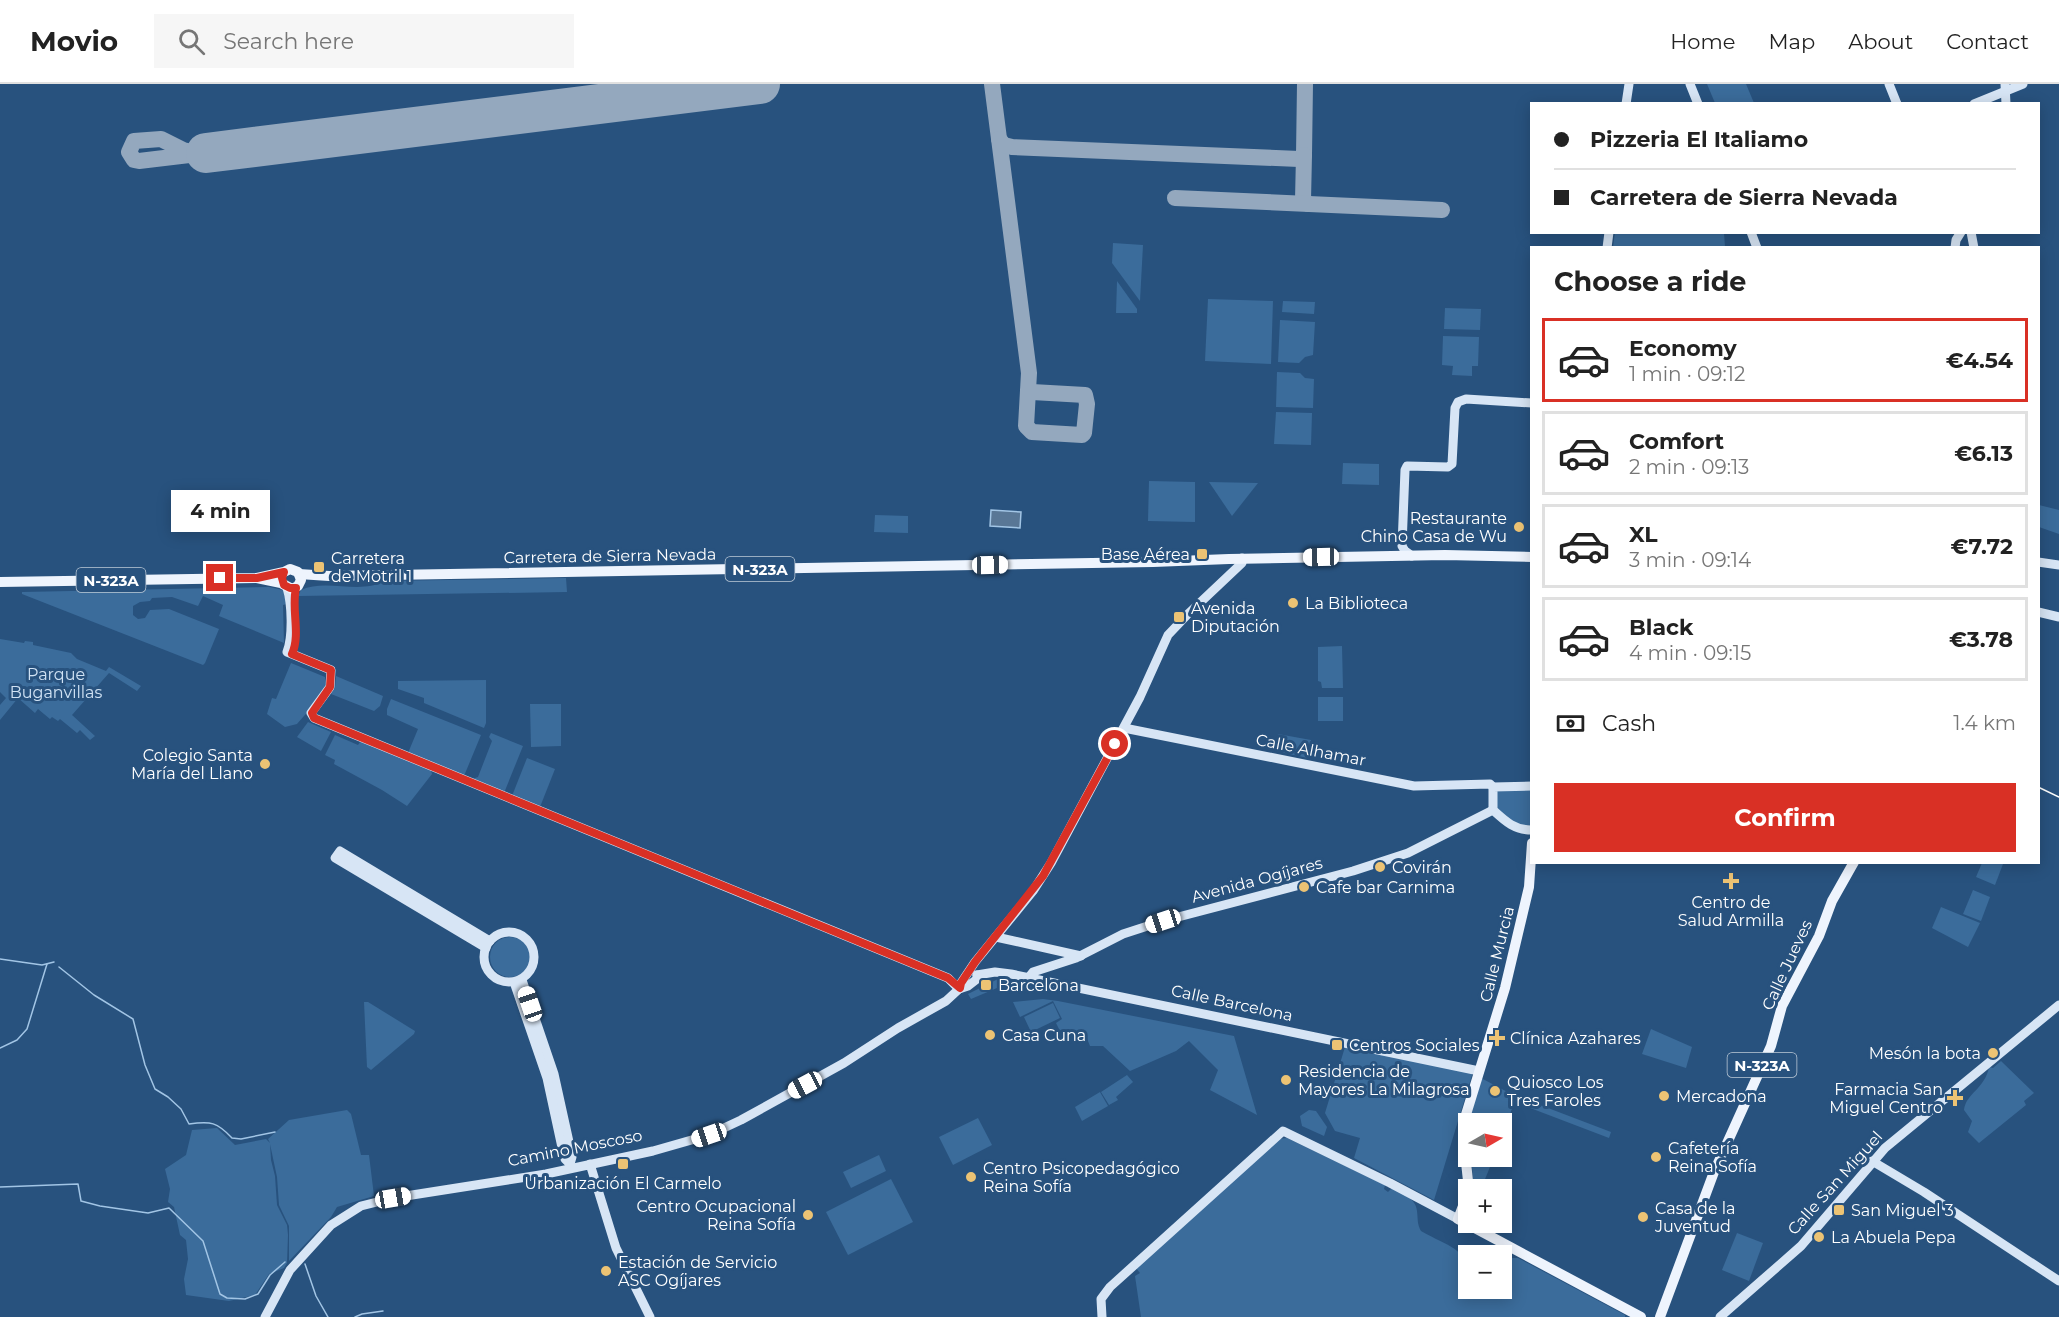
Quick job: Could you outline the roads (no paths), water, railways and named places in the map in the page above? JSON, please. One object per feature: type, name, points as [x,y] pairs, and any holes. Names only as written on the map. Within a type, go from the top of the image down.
[{"type":"main road","name":"N-323A","points":[[1242,561],[1410,555],[1530,557]]},
{"type":"main road","name":"N-323A","points":[[1242,561],[1530,562]]},
{"type":"main road","name":"Carretera de Sierra Nevada","points":[[293,583],[320,576],[1242,561]]},
{"type":"main road","name":"N-323A","points":[[0,582],[257,578],[293,583],[292,569],[257,578]]},
{"type":"main road","name":"Calle Murcia","points":[[1468,1179],[1463,1132],[1467,1110],[1505,988],[1529,887],[1531,864]]},
{"type":"main road","name":"Calle Jueves","points":[[1660,1317],[1714,1172],[1771,1046],[1782,1006],[1853,864]]},
{"type":"main road","points":[[1484,1233],[1641,1317]]},
{"type":"street","points":[[1626,102],[1629,84]]},
{"type":"street","points":[[1690,84],[1697,102]]},
{"type":"street","points":[[1889,84],[1896,102]]},
{"type":"street","points":[[1978,102],[2005,88],[2023,84]]},
{"type":"street","points":[[1434,560],[1410,555],[1402,546],[1407,466],[1448,467],[1452,464],[1455,408],[1458,402],[1466,399],[1530,403]]},
{"type":"street","points":[[1389,556],[1402,546]]},
{"type":"street","points":[[977,968],[996,937],[1043,876],[1124,728],[1168,636],[1242,561]]},
{"type":"street","points":[[2040,562],[2059,565]]},
{"type":"street","points":[[293,583],[290,600],[289,653],[331,670],[330,687],[312,713],[314,718],[948,978],[960,988]]},
{"type":"street","points":[[2040,612],[2059,617]]},
{"type":"street","name":"Calle Alhamar","points":[[1124,728],[1414,786],[1490,784],[1493,788],[1530,786]]},
{"type":"street","points":[[1493,788],[1493,810],[1507,824],[1521,830],[1530,830]]},
{"type":"street","name":"Avenida Ogíjares","points":[[1029,977],[1033,972],[1081,956],[1123,934],[1163,921],[1353,871],[1408,852],[1493,810]]},
{"type":"street","points":[[340,851],[488,944],[335,858],[340,851]]},
{"type":"street","points":[[505,932],[521,935],[529,941],[534,953],[530,972],[518,981],[498,980],[490,973],[484,961],[488,944],[505,932]]},
{"type":"street","points":[[996,937],[1081,956]]},
{"type":"street","name":"Camino Moscoso","points":[[265,1317],[290,1270],[331,1225],[350,1212],[374,1202],[662,1148],[709,1135],[741,1120],[844,1063],[946,1000],[977,968]]},
{"type":"street","name":"Calle Barcelona","points":[[977,968],[1480,1068]]},
{"type":"street","points":[[518,981],[554,1074],[567,1152],[576,1164],[540,1172],[534,1176]]},
{"type":"street","name":"Calle San Miguel","points":[[1720,1317],[1800,1245],[1872,1161],[1914,1123],[2059,1005]]},
{"type":"street","points":[[1102,1317],[1101,1299],[1110,1287],[1283,1131],[1458,1219]]},
{"type":"street","name":"Camino Moscoso","points":[[494,1181],[546,1174],[576,1164],[591,1168],[619,1156]]},
{"type":"street","points":[[1872,1161],[2059,1281]]},
{"type":"street","points":[[546,1174],[591,1168],[616,1248],[650,1317]]},
{"type":"waterway","points":[[0,959],[42,965],[54,962]]},
{"type":"waterway","points":[[0,1048],[17,1040],[27,1029],[47,964]]},
{"type":"waterway","points":[[59,967],[94,995],[133,1019],[145,1065],[155,1089],[181,1109],[189,1124],[213,1124],[232,1138],[241,1139],[275,1132]]},
{"type":"waterway","points":[[0,1187],[78,1184],[81,1201],[148,1213],[169,1208],[203,1241],[220,1294],[227,1298],[245,1299],[258,1294],[270,1275],[285,1262]]},
{"type":"waterway","points":[[305,1264],[316,1296],[328,1317]]},
{"type":"waterway","points":[[355,1317],[383,1311]]},
{"type":"tram line","points":[[2040,788],[2059,797]]},
{"type":"place","name":"Restaurante Chino Casa de Wu","points":[[1519,527]]},
{"type":"place","name":"Base Aérea","points":[[1202,554]]},
{"type":"place","name":"Carretera de Motril 1","points":[[319,567]]},
{"type":"place","name":"La Biblioteca","points":[[1293,603]]},
{"type":"place","name":"Avenida Diputación","points":[[1179,617]]},
{"type":"place","name":"Colegio Santa María del Llano","points":[[265,764]]},
{"type":"place","name":"Covirán","points":[[1380,867]]},
{"type":"place","name":"Centro de Salud Armilla","points":[[1731,881]]},
{"type":"place","name":"Cafe bar Carnima","points":[[1304,887]]},
{"type":"place","name":"Barcelona","points":[[986,985]]},
{"type":"place","name":"Casa Cuna","points":[[990,1035]]},
{"type":"place","name":"Clínica Azahares","points":[[1497,1038]]},
{"type":"place","name":"Centros Sociales","points":[[1337,1045]]},
{"type":"place","name":"Mesón la bota","points":[[1993,1053]]},
{"type":"place","name":"Residencia de Mayores La Milagrosa","points":[[1286,1080]]},
{"type":"place","name":"Quiosco Los Tres Faroles","points":[[1495,1091]]},
{"type":"place","name":"Mercadona","points":[[1664,1096]]},
{"type":"place","name":"Farmacia San Miguel Centro","points":[[1955,1098]]},
{"type":"place","name":"Cafetería Reina Sofía","points":[[1656,1157]]},
{"type":"place","name":"Urbanización El Carmelo","points":[[623,1164]]},
{"type":"place","name":"Centro Psicopedagógico Reina Sofía","points":[[971,1177]]},
{"type":"place","name":"San Miguel 3","points":[[1839,1210]]},
{"type":"place","name":"Centro Ocupacional Reina Sofía","points":[[808,1215]]},
{"type":"place","name":"Casa de la Juventud","points":[[1643,1217]]},
{"type":"place","name":"La Abuela Pepa","points":[[1819,1237]]},
{"type":"place","name":"Estación de Servicio ASC Ogíjares","points":[[606,1271]]},
{"type":"park label","name":"Parque Buganvillas","points":[[56,683]]}]
